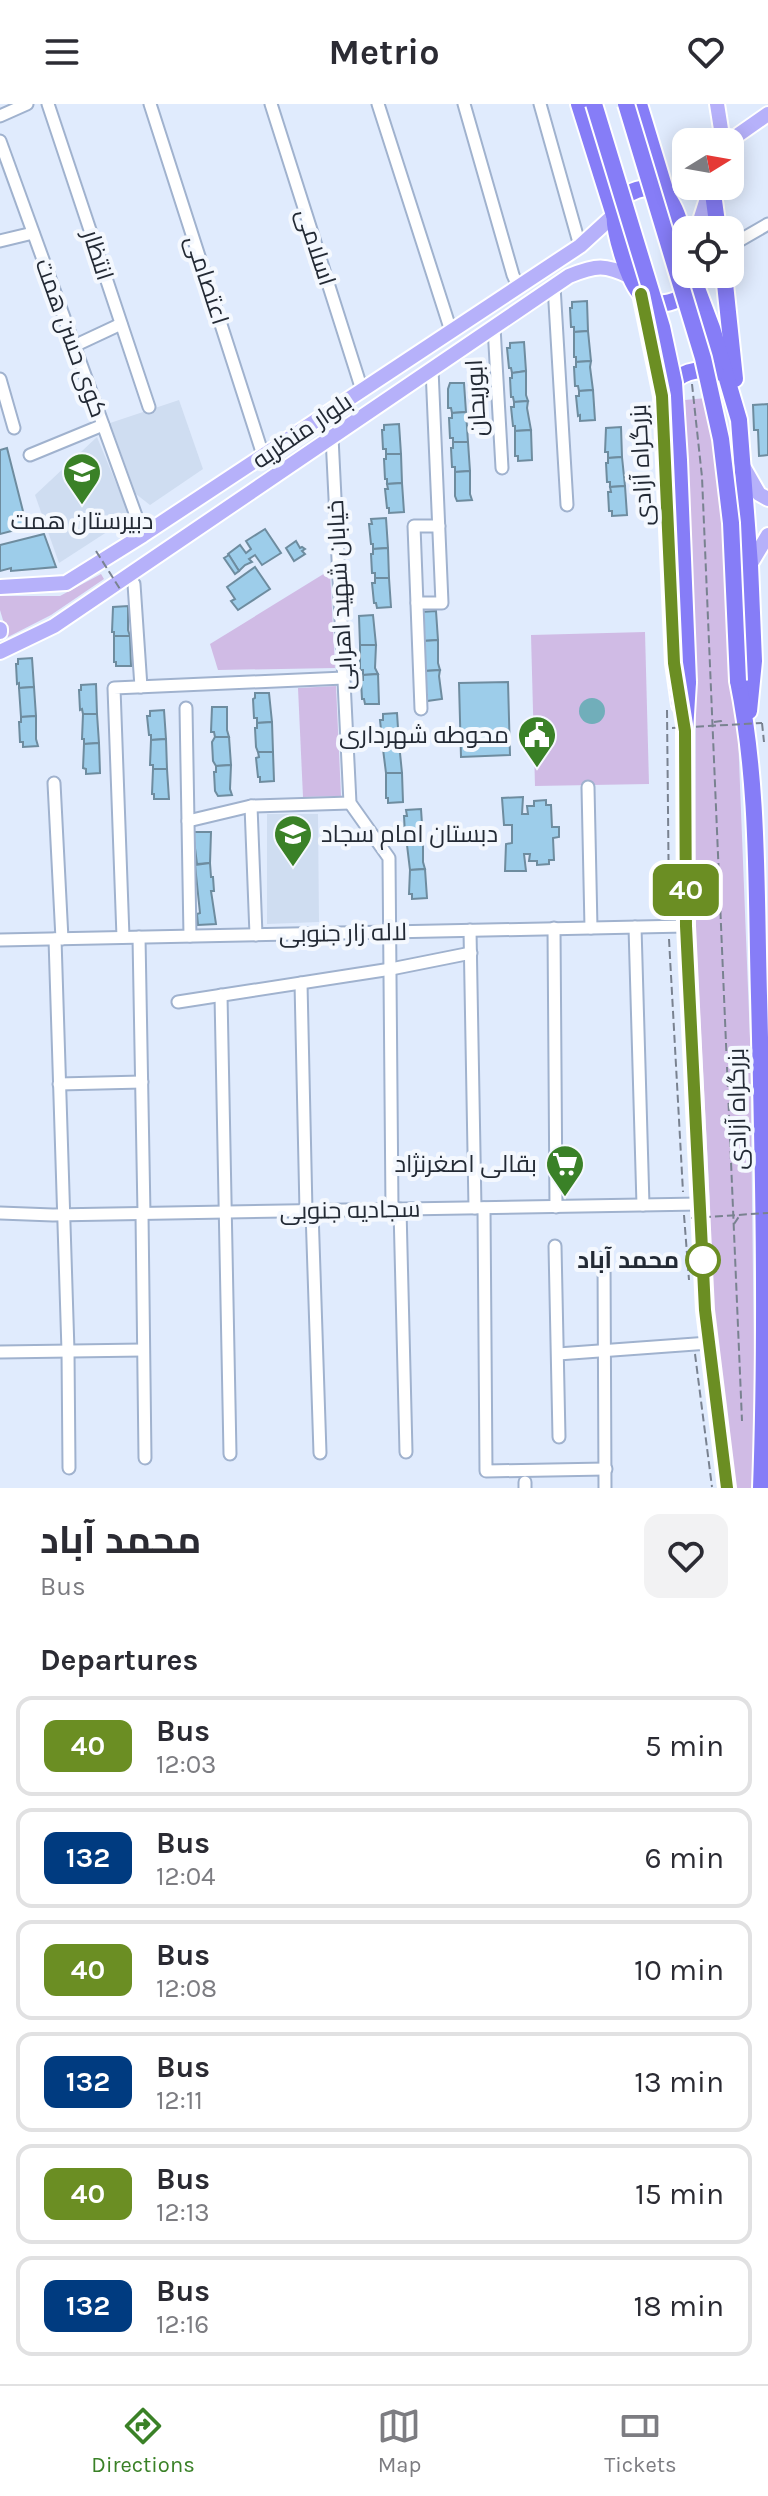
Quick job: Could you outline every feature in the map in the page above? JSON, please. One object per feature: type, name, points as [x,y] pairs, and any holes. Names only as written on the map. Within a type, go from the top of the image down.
[{"type":"highway","points":[[579,104],[614,215]]},
{"type":"highway","name":"بزرگراه آزادی","points":[[594,104],[662,327],[674,383],[688,682],[675,731]]},
{"type":"highway","name":"بزرگراه آزادی","points":[[626,104],[703,358],[721,439],[731,523],[738,681],[755,726]]},
{"type":"highway","points":[[639,104],[667,196],[677,216]]},
{"type":"highway","points":[[614,215],[620,200],[636,190],[652,188],[667,196]]},
{"type":"highway","name":"بزرگراه آزادی","points":[[614,215],[631,277],[641,294],[662,396],[696,1211],[727,1488]]},
{"type":"highway","points":[[641,294],[657,303],[673,303],[687,293],[688,288]]},
{"type":"highway","name":"بزرگراه آزادی","points":[[696,288],[739,420],[750,565],[755,848],[765,1100],[761,1488]]},
{"type":"highway","points":[[725,288],[739,420]]},
{"type":"highway","points":[[662,396],[673,379],[691,371],[710,371],[728,379]]},
{"type":"highway","points":[[762,1454],[768,1488]]},
{"type":"highway","points":[[720,1488],[723,1459]]},
{"type":"main road","points":[[717,104],[722,128]]},
{"type":"main road","points":[[744,130],[768,114]]},
{"type":"main road","name":"بلوار منظریه","points":[[0,587],[66,583],[580,246],[614,215]]},
{"type":"main road","name":"بلوار منظریه","points":[[0,652],[54,626],[569,276],[591,267],[611,267],[631,277]]},
{"type":"main road","points":[[743,466],[759,494],[768,499]]},
{"type":"main road","points":[[750,565],[768,535]]},
{"type":"main road","points":[[755,848],[768,867]]},
{"type":"main road","points":[[758,948],[768,928]]},
{"type":"street","points":[[0,116],[27,104]]},
{"type":"street","name":"انتظار","points":[[48,104],[149,407]]},
{"type":"street","name":"اعتصامی","points":[[150,104],[263,455]]},
{"type":"street","name":"اسلامی","points":[[271,104],[362,390]]},
{"type":"street","points":[[378,104],[451,331]]},
{"type":"street","points":[[464,104],[518,286]]},
{"type":"street","points":[[540,104],[580,246]]},
{"type":"street","name":"کوی حسن همت","points":[[0,141],[143,535]]},
{"type":"street","points":[[744,238],[768,224]]},
{"type":"street","points":[[0,241],[33,233]]},
{"type":"street","points":[[554,286],[567,505]]},
{"type":"street","points":[[74,346],[121,324]]},
{"type":"street","name":"ابوریحان","points":[[494,327],[502,468]]},
{"type":"street","points":[[417,603],[442,603],[432,369]]},
{"type":"street","points":[[0,379],[14,428]]},
{"type":"street","points":[[30,455],[103,425]]},
{"type":"street","name":"خیابان شهید اهرابی","points":[[332,437],[350,803]]},
{"type":"street","points":[[421,709],[414,526],[439,526]]},
{"type":"street","points":[[134,584],[141,687]]},
{"type":"street","points":[[123,937],[114,688],[344,678]]},
{"type":"street","points":[[186,708],[190,936]]},
{"type":"street","points":[[54,783],[69,1468]]},
{"type":"street","points":[[588,787],[591,928]]},
{"type":"street","points":[[188,821],[251,806],[350,803],[389,858],[396,1209],[406,1452]]},
{"type":"street","points":[[251,806],[256,935]]},
{"type":"street","name":"لاله زار جنوبی","points":[[0,940],[686,926]]},
{"type":"street","points":[[635,927],[643,1205]]},
{"type":"street","points":[[554,928],[556,1207]]},
{"type":"street","points":[[470,930],[486,1471],[606,1469]]},
{"type":"street","points":[[139,937],[145,1458]]},
{"type":"street","points":[[178,1002],[391,969],[471,953]]},
{"type":"street","points":[[301,983],[320,1453]]},
{"type":"street","points":[[221,995],[230,1454]]},
{"type":"street","points":[[59,1084],[142,1082]]},
{"type":"street","name":"سجادیه جنوبی","points":[[0,1213],[63,1215],[643,1205],[696,1211]]},
{"type":"street","points":[[555,1246],[559,1437]]},
{"type":"street","points":[[604,1257],[605,1488]]},
{"type":"street","points":[[558,1354],[709,1343]]},
{"type":"street","points":[[0,1352],[143,1350]]},
{"type":"path","points":[[691,371],[702,477],[742,1421]]},
{"type":"path","points":[[96,551],[120,589]]},
{"type":"path","points":[[712,722],[721,721],[722,725]]},
{"type":"path","points":[[675,731],[722,725],[755,726],[764,742]]},
{"type":"path","points":[[696,1211],[740,1215],[768,1213]]},
{"type":"path","points":[[733,1225],[740,1215]]},
{"type":"shaded area","points":[[706,398],[725,520],[732,690],[738,735],[750,1039],[753,1488],[734,1488],[712,1306],[710,1205],[695,918],[696,693],[685,400]]},
{"type":"shaded area","points":[[179,400],[203,469],[150,505],[136,494],[110,423]]},
{"type":"shaded area","name":"دبیرستان همت","points":[[97,437],[130,517],[59,563],[35,495]]},
{"type":"shaded area","points":[[330,570],[335,668],[218,670],[210,644]]},
{"type":"shaded area","points":[[101,574],[104,579],[51,615],[8,637],[0,610],[0,596],[60,596]]},
{"type":"shaded area","points":[[645,632],[649,784],[535,786],[531,635]]},
{"type":"shaded area","points":[[336,686],[341,796],[303,797],[298,688]]},
{"type":"shaded area","name":"دبستان امام سجاد","points":[[267,814],[318,814],[319,922],[267,924]]},
{"type":"water","points":[[592,698],[601,702],[605,711],[601,720],[592,724],[583,720],[579,711],[583,702]]},
{"type":"building","points":[[587,301],[588,331],[574,332],[574,327],[571,327],[572,302]]},
{"type":"building","points":[[588,331],[591,361],[576,362],[574,332]]},
{"type":"building","points":[[524,342],[526,371],[512,373],[507,348],[510,348],[510,343]]},
{"type":"building","points":[[591,361],[593,390],[579,391],[575,386],[576,362]]},
{"type":"building","points":[[526,371],[528,401],[514,402],[510,378],[512,373]]},
{"type":"building","points":[[450,383],[464,383],[466,412],[452,413],[448,408]]},
{"type":"building","points":[[593,390],[595,420],[580,421],[576,396],[579,396],[579,391]]},
{"type":"building","points":[[528,401],[531,430],[515,431],[511,407],[514,407],[514,402]]},
{"type":"building","points":[[768,404],[768,455],[759,456],[753,405]]},
{"type":"building","points":[[466,412],[468,442],[453,442],[449,418],[452,418],[452,413]]},
{"type":"building","points":[[399,424],[401,454],[386,454],[386,449],[383,449],[384,425]]},
{"type":"building","points":[[621,427],[622,457],[608,458],[608,452],[605,452],[606,428]]},
{"type":"building","points":[[531,430],[532,460],[518,461],[518,456],[515,456],[515,431]]},
{"type":"building","points":[[453,442],[468,442],[470,471],[455,472],[455,467],[452,467]]},
{"type":"building","points":[[7,448],[27,527],[0,534],[0,450]]},
{"type":"building","points":[[386,454],[401,454],[402,483],[387,484]]},
{"type":"building","points":[[622,457],[625,486],[610,487],[610,482],[607,482],[608,458]]},
{"type":"building","points":[[470,471],[472,500],[457,501],[455,472]]},
{"type":"building","points":[[402,483],[404,512],[389,513],[387,484]]},
{"type":"building","points":[[625,486],[627,515],[612,516],[612,511],[609,511],[610,487]]},
{"type":"building","points":[[386,518],[388,548],[373,549],[371,519]]},
{"type":"building","points":[[265,529],[281,553],[262,565],[255,555],[249,559],[252,562],[239,571],[228,554],[240,545],[246,553],[251,549],[246,541]]},
{"type":"building","points":[[44,534],[56,567],[0,571],[0,545]]},
{"type":"building","points":[[296,541],[300,548],[305,549],[302,551],[305,554],[294,561],[286,548]]},
{"type":"building","points":[[388,548],[389,578],[375,578],[375,573],[372,573],[373,549]]},
{"type":"building","points":[[229,555],[239,571],[235,574],[224,558]]},
{"type":"building","points":[[255,567],[270,589],[238,610],[231,601],[235,599],[227,587]]},
{"type":"building","points":[[375,578],[389,578],[391,607],[377,608],[374,603],[372,583],[375,583]]},
{"type":"building","points":[[128,606],[130,636],[114,636],[113,607]]},
{"type":"building","points":[[436,611],[438,640],[423,641],[421,612]]},
{"type":"building","points":[[373,615],[376,645],[360,645],[359,616]]},
{"type":"building","points":[[114,636],[130,636],[131,666],[116,666]]},
{"type":"building","points":[[438,640],[440,670],[425,671],[423,641]]},
{"type":"building","points":[[360,645],[376,645],[375,668],[378,674],[363,675],[363,670],[360,670]]},
{"type":"building","points":[[32,658],[34,687],[19,688],[18,659]]},
{"type":"building","points":[[440,670],[442,699],[427,701],[427,695],[424,695],[425,671]]},
{"type":"building","points":[[378,674],[379,704],[365,704],[362,699],[363,675]]},
{"type":"building","points":[[508,682],[510,755],[461,757],[459,683]]},
{"type":"building","points":[[96,684],[97,714],[83,714],[80,710],[81,685]]},
{"type":"building","points":[[34,687],[36,716],[21,717],[19,688]]},
{"type":"building","points":[[255,693],[269,693],[272,722],[257,723],[257,718],[254,718]]},
{"type":"building","points":[[212,707],[227,707],[229,737],[215,737],[211,732]]},
{"type":"building","points":[[164,710],[166,739],[151,740],[147,716],[150,716],[150,711]]},
{"type":"building","points":[[397,713],[399,743],[384,744],[380,720],[383,720],[383,714]]},
{"type":"building","points":[[83,714],[97,714],[99,743],[84,744]]},
{"type":"building","points":[[36,716],[38,746],[23,747],[23,742],[20,742],[21,717]]},
{"type":"building","points":[[272,722],[273,752],[258,752],[257,723]]},
{"type":"building","points":[[215,737],[229,737],[231,765],[216,766],[213,761],[212,742]]},
{"type":"building","points":[[166,739],[167,769],[153,769],[150,765],[151,740]]},
{"type":"building","points":[[99,743],[100,773],[86,774],[83,768],[84,744]]},
{"type":"building","points":[[399,743],[402,773],[386,773],[384,744]]},
{"type":"building","points":[[258,752],[273,752],[274,781],[260,782]]},
{"type":"building","points":[[231,765],[232,795],[218,796],[215,791],[216,766]]},
{"type":"building","points":[[153,769],[167,769],[169,799],[154,799]]},
{"type":"building","points":[[386,773],[402,773],[403,802],[388,803]]},
{"type":"building","points":[[523,797],[522,814],[528,814],[527,806],[534,806],[534,801],[546,800],[546,805],[551,805],[552,827],[559,827],[559,837],[553,838],[554,860],[549,860],[549,864],[537,865],[537,861],[529,861],[530,854],[524,854],[526,871],[505,871],[506,844],[512,843],[512,825],[504,825],[502,798]]},
{"type":"building","points":[[421,809],[423,839],[408,840],[408,835],[405,835],[406,810]]},
{"type":"building","points":[[193,832],[211,832],[210,863],[197,864]]},
{"type":"building","points":[[423,839],[425,869],[410,870],[408,840]]},
{"type":"building","points":[[210,863],[216,924],[198,925],[197,914],[200,913],[195,865]]},
{"type":"building","points":[[425,869],[427,898],[412,899],[412,894],[409,894],[410,870]]},
{"type":"bus line","name":"40","points":[[641,294],[662,396],[674,663],[685,731],[686,926],[705,1310],[727,1488]]},
{"type":"place","name":"دبیرستان همت","points":[[82,506]]},
{"type":"place","name":"محوطه شهرداری","points":[[537,769]]},
{"type":"place","name":"دبستان امام سجاد","points":[[293,868]]},
{"type":"place","name":"بقالی اصغرنژاد","points":[[565,1198]]},
{"type":"place","name":"محمد آباد","points":[[703,1260]]}]
